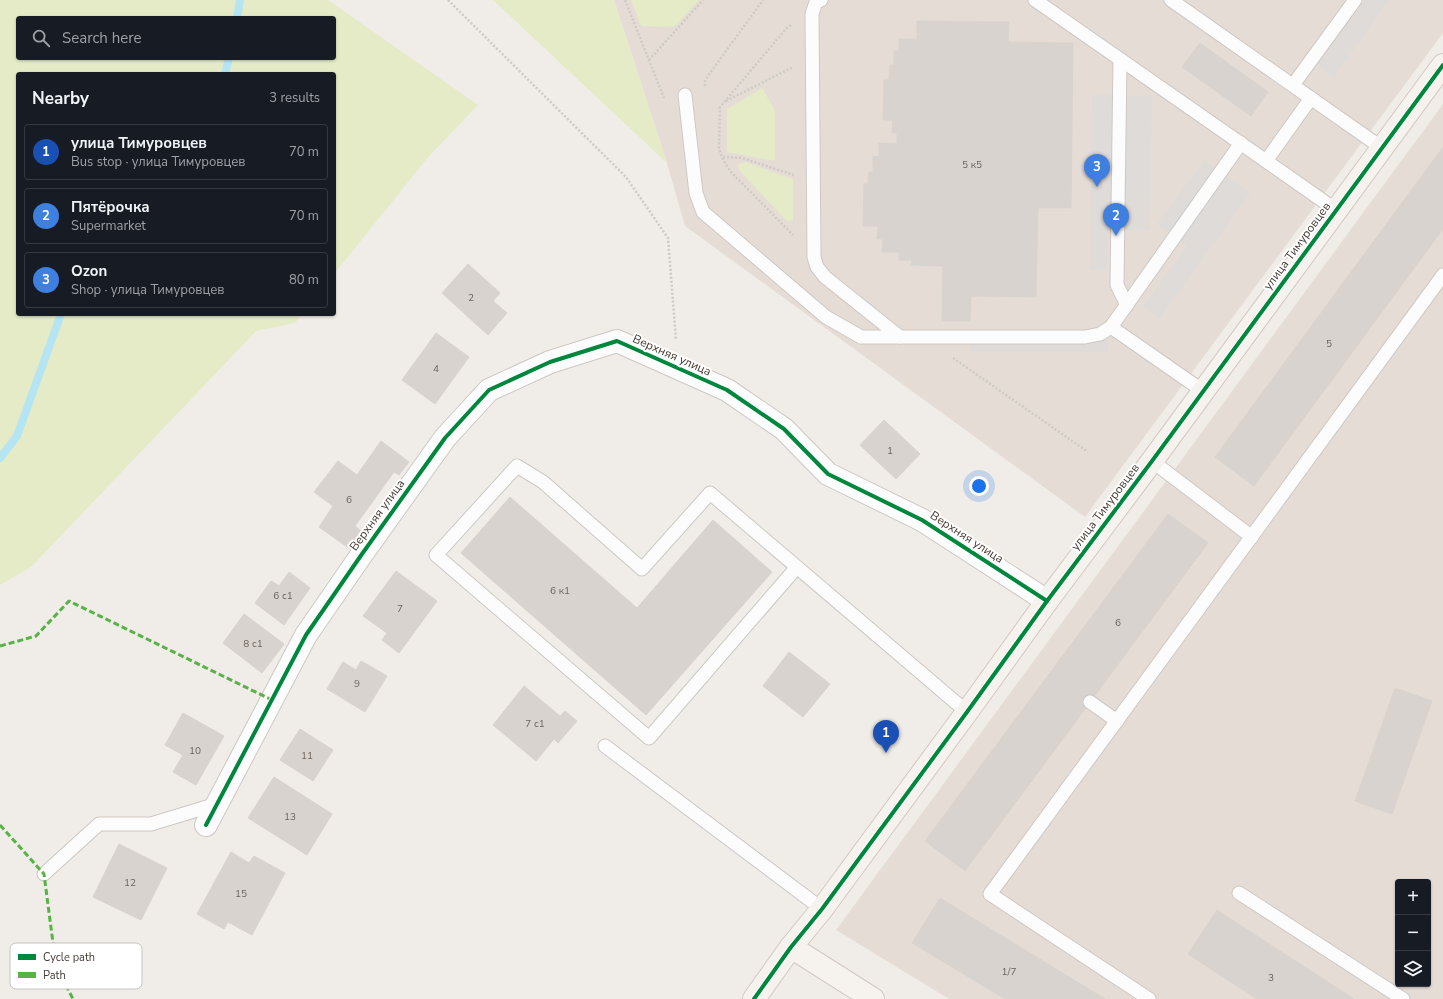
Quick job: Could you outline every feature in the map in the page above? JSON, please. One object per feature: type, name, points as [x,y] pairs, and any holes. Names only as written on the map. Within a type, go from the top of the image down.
[{"type":"street","name":"улица Тимуровцев","points":[[762,996],[791,947],[822,909],[1047,601],[1152,461],[1443,65]]},
{"type":"street","name":"Верхняя улица","points":[[206,825],[306,635],[445,438],[489,390],[550,362],[617,342],[726,390],[784,429],[828,474],[922,520],[1047,601]]},
{"type":"street","points":[[791,947],[873,999]]},
{"type":"lane","points":[[821,0],[816,2],[812,14],[814,257],[817,267],[825,277],[900,337]]},
{"type":"lane","points":[[1035,0],[1336,210]]},
{"type":"lane","points":[[1171,0],[1382,148]]},
{"type":"lane","points":[[1293,85],[1355,0]]},
{"type":"lane","points":[[1120,59],[1117,285],[1127,305]]},
{"type":"lane","points":[[685,95],[696,193],[702,212],[826,317],[861,337],[1085,337],[1100,334],[1111,327],[1241,143]]},
{"type":"lane","points":[[1266,161],[1310,98]]},
{"type":"lane","points":[[1149,999],[990,894],[1443,275]]},
{"type":"lane","points":[[1111,327],[1203,391]]},
{"type":"lane","points":[[1152,461],[1252,536]]},
{"type":"lane","points":[[797,567],[648,738],[436,554],[517,466],[543,482],[642,569],[710,493],[797,567],[967,712]]},
{"type":"lane","points":[[1090,702],[1117,721]]},
{"type":"lane","points":[[605,746],[822,909]]},
{"type":"lane","points":[[44,874],[99,824],[151,824],[217,804]]},
{"type":"lane","points":[[1239,893],[1403,999]]},
{"type":"path","points":[[448,0],[626,177],[668,238],[678,369]]},
{"type":"path","points":[[625,0],[665,101]]},
{"type":"path","points":[[648,60],[703,0]]},
{"type":"path","points":[[705,88],[705,80],[763,0]]},
{"type":"path","points":[[797,23],[786,29],[723,102],[719,113],[720,149],[731,172],[814,257]]},
{"type":"path","points":[[723,102],[797,65]]},
{"type":"path","points":[[723,157],[742,158],[798,176]]},
{"type":"path","points":[[950,337],[950,355],[1088,452]]},
{"type":"shaded area","points":[[614,0],[1443,0],[1443,33],[1085,517],[685,226],[667,163]]},
{"type":"shaded area","points":[[1365,0],[1389,0],[1334,77],[1318,65]]},
{"type":"shaded area","points":[[1092,95],[1152,96],[1150,230],[1108,230],[1107,270],[1090,270]]},
{"type":"shaded area","points":[[1443,104],[1443,999],[949,999],[836,930]]},
{"type":"shaded area","points":[[1204,160],[1250,193],[1160,318],[1143,306],[1187,246],[1157,224]]},
{"type":"shaded area","points":[[969,340],[1108,340],[1108,352],[969,352]]},
{"type":"green space","points":[[0,0],[328,0],[478,105],[429,156],[336,272],[336,72],[16,72],[16,316],[300,316],[295,323],[256,331],[31,567],[0,585]]},
{"type":"green space","points":[[493,0],[614,0],[667,163]]},
{"type":"green space","points":[[631,0],[699,0],[674,27],[641,26]]},
{"type":"green space","points":[[762,88],[775,110],[775,161],[727,152],[727,109]]},
{"type":"green space","points":[[745,162],[793,179],[793,220],[788,221],[784,218],[739,170],[738,165]]},
{"type":"building","points":[[917,21],[1009,22],[1008,42],[1073,43],[1071,208],[1038,208],[1036,297],[971,296],[970,321],[942,321],[943,266],[911,265],[912,260],[899,260],[899,252],[882,252],[883,239],[877,239],[878,226],[863,226],[864,184],[868,184],[869,172],[873,172],[873,156],[879,157],[879,143],[897,144],[897,133],[892,133],[893,120],[883,120],[884,80],[889,80],[890,65],[894,65],[894,51],[899,51],[899,39],[917,39]]},
{"type":"building","points":[[1200,43],[1268,92],[1251,116],[1182,67]]},
{"type":"building","points":[[1443,147],[1443,229],[1254,486],[1215,457]]},
{"type":"building","points":[[468,264],[500,293],[493,301],[507,313],[488,335],[442,293]]},
{"type":"building","points":[[436,333],[469,357],[435,404],[402,380]]},
{"type":"building","points":[[884,420],[920,454],[896,479],[860,445]]},
{"type":"building","points":[[381,441],[409,462],[399,475],[394,472],[355,526],[362,532],[350,549],[319,527],[333,506],[314,492],[338,461],[357,475]]},
{"type":"building","points":[[510,497],[637,608],[713,520],[772,572],[646,715],[461,553]]},
{"type":"building","points":[[1168,514],[1208,543],[965,871],[925,841]]},
{"type":"building","points":[[396,571],[437,601],[399,653],[382,640],[387,633],[363,616]]},
{"type":"building","points":[[289,572],[310,588],[284,625],[255,603],[271,581],[279,586]]},
{"type":"building","points":[[244,614],[284,644],[262,673],[223,643]]},
{"type":"building","points":[[789,652],[830,684],[803,717],[763,686]]},
{"type":"building","points":[[361,661],[387,676],[365,712],[327,689],[343,662],[356,670]]},
{"type":"building","points":[[524,686],[560,716],[565,711],[577,721],[558,743],[554,739],[536,761],[493,725]]},
{"type":"building","points":[[1395,688],[1432,701],[1392,814],[1355,801]]},
{"type":"building","points":[[183,713],[224,736],[196,785],[173,772],[183,755],[165,745]]},
{"type":"building","points":[[300,729],[333,750],[313,781],[280,760]]},
{"type":"building","points":[[274,777],[332,814],[307,855],[248,818]]},
{"type":"building","points":[[119,844],[167,868],[141,920],[93,897]]},
{"type":"building","points":[[231,852],[249,863],[254,856],[285,873],[252,935],[228,922],[224,929],[197,914]]},
{"type":"building","points":[[940,898],[1105,999],[1005,999],[912,943]]},
{"type":"building","points":[[1217,910],[1354,999],[1257,999],[1188,954]]},
{"type":"waterway","points":[[237,16],[240,0]]},
{"type":"waterway","points":[[226,72],[228,60]]},
{"type":"waterway","points":[[0,458],[17,436],[60,316]]},
{"type":"marked path","points":[[0,646],[36,636],[69,601],[272,700]]},
{"type":"marked path","points":[[0,825],[44,874],[53,943]]},
{"type":"marked path","points":[[68,989],[73,999]]},
{"type":"cycle path","points":[[754,999],[791,947],[822,909],[1047,601],[1152,461],[1443,65]]},
{"type":"cycle path","points":[[206,825],[306,635],[445,438],[489,390],[550,362],[617,341],[727,390],[784,429],[828,474],[922,520],[1047,601]]},
{"type":"place","name":"Ozon","points":[[1097,187]]},
{"type":"place","name":"Пятёрочка","points":[[1116,236]]},
{"type":"place","name":"улица Тимуровцев","points":[[886,753]]}]
